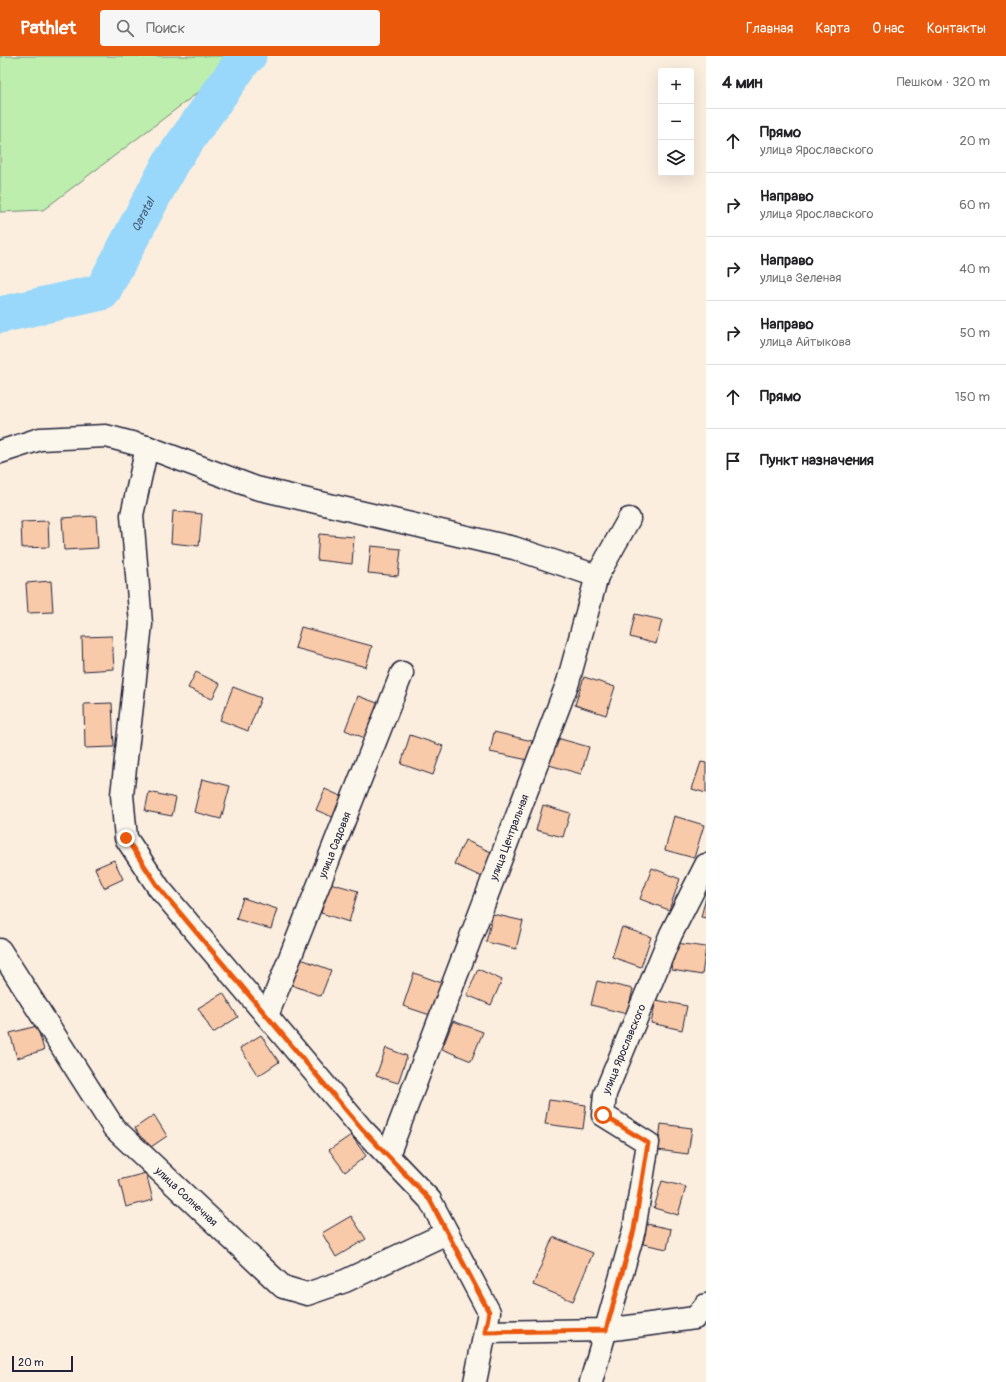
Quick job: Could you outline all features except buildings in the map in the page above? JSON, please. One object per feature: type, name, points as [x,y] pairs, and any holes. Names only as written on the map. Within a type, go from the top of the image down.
[{"type":"street","points":[[0,452],[40,440],[106,436],[147,447],[256,488],[514,548],[597,576]]},
{"type":"street","points":[[147,447],[132,515],[141,624],[122,794],[126,838],[159,888],[362,1129],[430,1200],[489,1312],[475,1382]]},
{"type":"street","name":"улица Центральная","points":[[388,1155],[568,682],[597,576],[628,519]]},
{"type":"street","name":"улица Садовая","points":[[267,1016],[402,673]]},
{"type":"street","name":"улица Ярославского","points":[[591,1382],[634,1230],[648,1143],[603,1115],[605,1094],[671,934],[706,865]]},
{"type":"street","name":"улица Солнечная","points":[[0,950],[114,1128],[283,1287],[307,1294],[345,1281],[447,1233]]},
{"type":"street","points":[[485,1332],[606,1330],[695,1318],[706,1305]]},
{"type":"green space","points":[[0,56],[246,56],[43,210],[0,212]]},
{"type":"waterway","name":"Qaratal","points":[[0,315],[102,292],[171,162],[244,59],[248,56]]},
{"type":"route","points":[[126,838],[159,888],[362,1129],[430,1200],[489,1312],[485,1332],[606,1330],[634,1230],[648,1143],[603,1115]]}]
